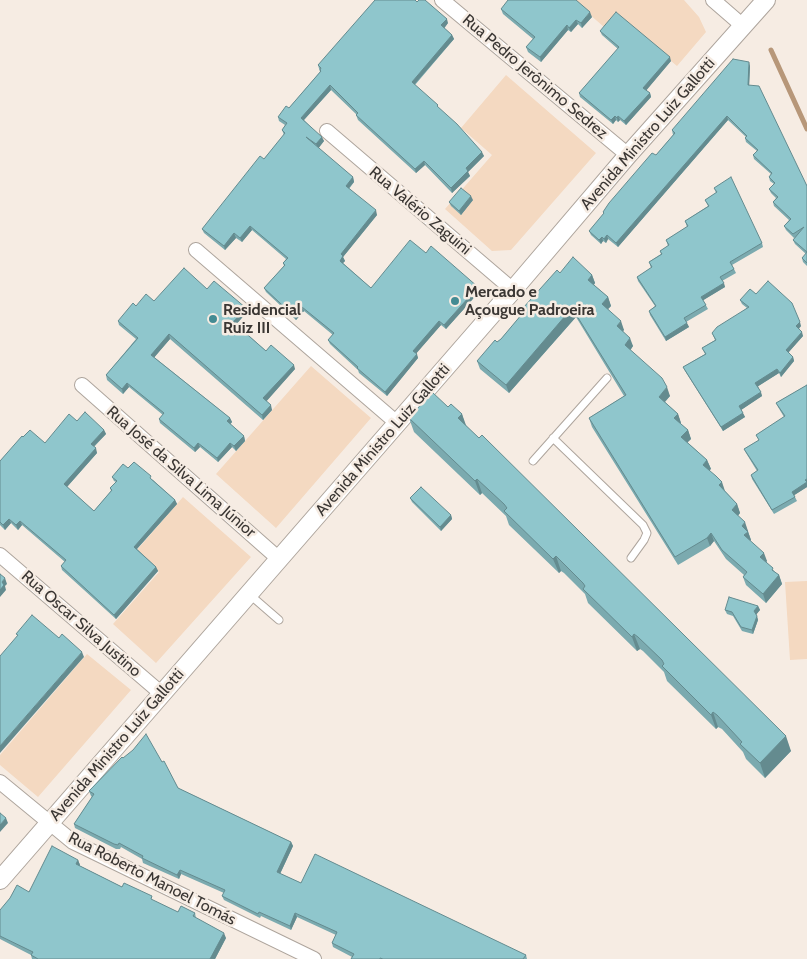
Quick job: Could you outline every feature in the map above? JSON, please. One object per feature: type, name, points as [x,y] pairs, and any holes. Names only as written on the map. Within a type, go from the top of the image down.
[{"type":"street","name":"Rua Pedro Jerônimo Sedrez","points":[[442,0],[628,155]]},
{"type":"street","points":[[713,0],[743,26]]},
{"type":"street","name":"Avenida Ministro Luiz Gallotti","points":[[0,880],[514,290],[628,155],[766,0]]},
{"type":"street","name":"Rua Valério Zaguini","points":[[327,132],[514,290]]},
{"type":"street","points":[[196,250],[397,423]]},
{"type":"street","name":"Rua José da Silva Lima Júnior","points":[[82,385],[279,559]]},
{"type":"street","name":"Rua Oscar Silva Justino","points":[[0,555],[162,694]]},
{"type":"street","name":"Rua Roberto Manoel Tomás","points":[[0,782],[73,842],[314,959]]},
{"type":"lane","points":[[533,461],[607,378]]},
{"type":"lane","points":[[553,438],[643,525],[647,533],[631,558]]},
{"type":"lane","points":[[249,594],[279,620]]},
{"type":"shaded area","points":[[573,0],[684,0],[699,17],[706,32],[677,66],[616,15],[604,27]]},
{"type":"shaded area","points":[[506,75],[596,153],[511,250],[492,251],[445,209],[492,155],[461,128]]},
{"type":"shaded area","points":[[311,366],[371,418],[276,528],[216,474]]},
{"type":"shaded area","points":[[183,497],[251,557],[156,663],[113,624],[159,572],[136,551]]},
{"type":"shaded area","points":[[807,581],[807,659],[790,660],[785,582]]},
{"type":"shaded area","points":[[87,654],[131,690],[38,797],[0,765],[0,755]]},
{"type":"building","points":[[375,0],[415,0],[417,2],[425,0],[447,19],[441,25],[452,35],[412,82],[457,124],[482,152],[466,168],[468,171],[451,188],[424,161],[415,169],[356,115],[358,113],[330,85],[301,118],[322,137],[316,144],[306,137],[353,177],[346,186],[376,210],[341,254],[343,256],[340,261],[371,288],[410,240],[426,253],[431,246],[478,287],[444,325],[439,321],[413,351],[417,354],[385,392],[328,340],[334,333],[302,307],[294,316],[264,288],[285,265],[283,263],[288,258],[250,226],[240,238],[234,233],[224,246],[202,229],[260,156],[264,159],[285,133],[282,130],[287,123],[278,117],[286,106],[289,108],[321,71],[318,65]]},
{"type":"building","points":[[508,0],[576,0],[590,12],[581,23],[576,20],[569,28],[567,25],[540,57],[526,47],[535,37],[501,9]]},
{"type":"building","points":[[616,12],[670,57],[643,88],[650,93],[624,121],[618,116],[611,120],[579,93],[619,47],[600,31]]},
{"type":"building","points":[[733,59],[749,62],[748,85],[759,86],[807,186],[807,252],[793,240],[804,227],[793,234],[784,226],[791,219],[773,202],[778,197],[769,189],[775,183],[769,177],[772,173],[753,155],[758,150],[745,138],[747,136],[727,116],[616,243],[607,235],[604,239],[602,237],[599,240],[589,231],[604,213],[609,203],[652,153],[656,155],[675,133],[672,130]]},
{"type":"building","points":[[731,177],[762,243],[730,262],[734,269],[720,277],[724,283],[701,297],[706,305],[684,318],[687,323],[665,337],[649,311],[656,306],[637,277],[652,267],[649,262],[662,254],[660,251],[669,245],[666,240],[688,226],[685,221],[709,206],[705,200],[717,192],[714,188]]},
{"type":"building","points":[[461,188],[471,196],[459,211],[449,202]]},
{"type":"building","points":[[807,252],[807,263],[802,258]]},
{"type":"building","points":[[573,257],[592,275],[588,280],[608,297],[602,304],[621,321],[617,326],[630,338],[625,345],[662,378],[667,387],[659,397],[678,414],[674,418],[688,430],[681,437],[707,460],[703,465],[722,482],[719,485],[737,504],[732,510],[745,522],[742,526],[748,532],[744,535],[764,553],[760,557],[779,575],[763,594],[743,577],[747,572],[722,550],[711,533],[707,538],[675,557],[589,418],[626,395],[572,308],[506,385],[477,361],[495,340],[497,342],[501,339],[525,310],[523,308],[557,270],[560,273]]},
{"type":"building","points":[[184,268],[207,289],[214,281],[246,308],[233,322],[266,351],[271,345],[294,365],[263,398],[271,405],[262,415],[169,334],[151,355],[230,418],[227,421],[244,436],[234,446],[230,443],[217,458],[198,443],[194,448],[159,419],[164,413],[127,383],[122,389],[106,375],[138,338],[118,321],[133,303],[136,306],[146,294],[154,301]]},
{"type":"building","points":[[768,281],[792,303],[800,322],[796,326],[802,332],[786,350],[793,357],[780,373],[777,369],[755,383],[761,392],[739,406],[743,413],[721,427],[683,367],[706,354],[702,348],[716,340],[712,333],[717,327],[749,307],[740,300],[750,289],[756,294]]},
{"type":"building","points":[[807,385],[807,479],[805,480],[807,482],[792,492],[795,497],[772,510],[751,475],[758,470],[744,449],[759,440],[756,435],[785,416],[776,403]]},
{"type":"building","points":[[432,392],[448,407],[451,404],[462,414],[458,418],[479,438],[482,435],[786,736],[760,763],[740,744],[742,742],[717,715],[713,712],[711,715],[662,666],[664,664],[662,660],[638,637],[634,634],[632,637],[583,589],[585,586],[583,583],[556,556],[553,559],[504,511],[507,508],[504,504],[477,479],[475,481],[409,418]]},
{"type":"building","points":[[85,412],[104,430],[91,444],[96,448],[64,484],[94,511],[112,490],[110,488],[117,481],[112,477],[123,464],[128,468],[134,462],[175,500],[134,547],[156,567],[114,615],[61,566],[66,560],[20,521],[16,525],[9,519],[3,525],[0,522],[0,461],[22,436],[30,430],[45,443],[69,414],[77,421]]},
{"type":"building","points":[[421,487],[451,515],[440,527],[410,498]]},
{"type":"building","points":[[0,574],[5,578],[2,582],[4,585],[0,590]]},
{"type":"building","points":[[729,597],[758,606],[754,611],[757,616],[752,630],[741,627],[732,612],[725,610]]},
{"type":"building","points":[[32,615],[59,638],[62,634],[82,652],[0,746],[0,656]]},
{"type":"building","points":[[146,734],[162,762],[164,761],[178,788],[291,842],[277,872],[301,883],[315,854],[526,955],[523,959],[351,959],[354,954],[332,943],[337,932],[295,913],[290,926],[259,912],[258,914],[222,896],[225,890],[180,870],[177,875],[142,858],[143,856],[119,843],[118,845],[114,844],[74,824],[94,794],[89,791],[122,757],[133,750]]},
{"type":"building","points":[[0,813],[6,818],[0,825]]},
{"type":"building","points":[[52,846],[78,860],[76,864],[122,887],[124,883],[152,896],[151,899],[178,912],[181,906],[195,913],[193,916],[224,933],[210,959],[38,959],[31,955],[33,952],[0,936],[0,910],[10,898],[17,885],[29,892]]},
{"type":"waterway","points":[[771,50],[807,129]]},
{"type":"place","name":"Mercado e Açougue Padroeira","points":[[455,301]]},
{"type":"place","name":"Residencial Ruiz III","points":[[213,319]]}]
